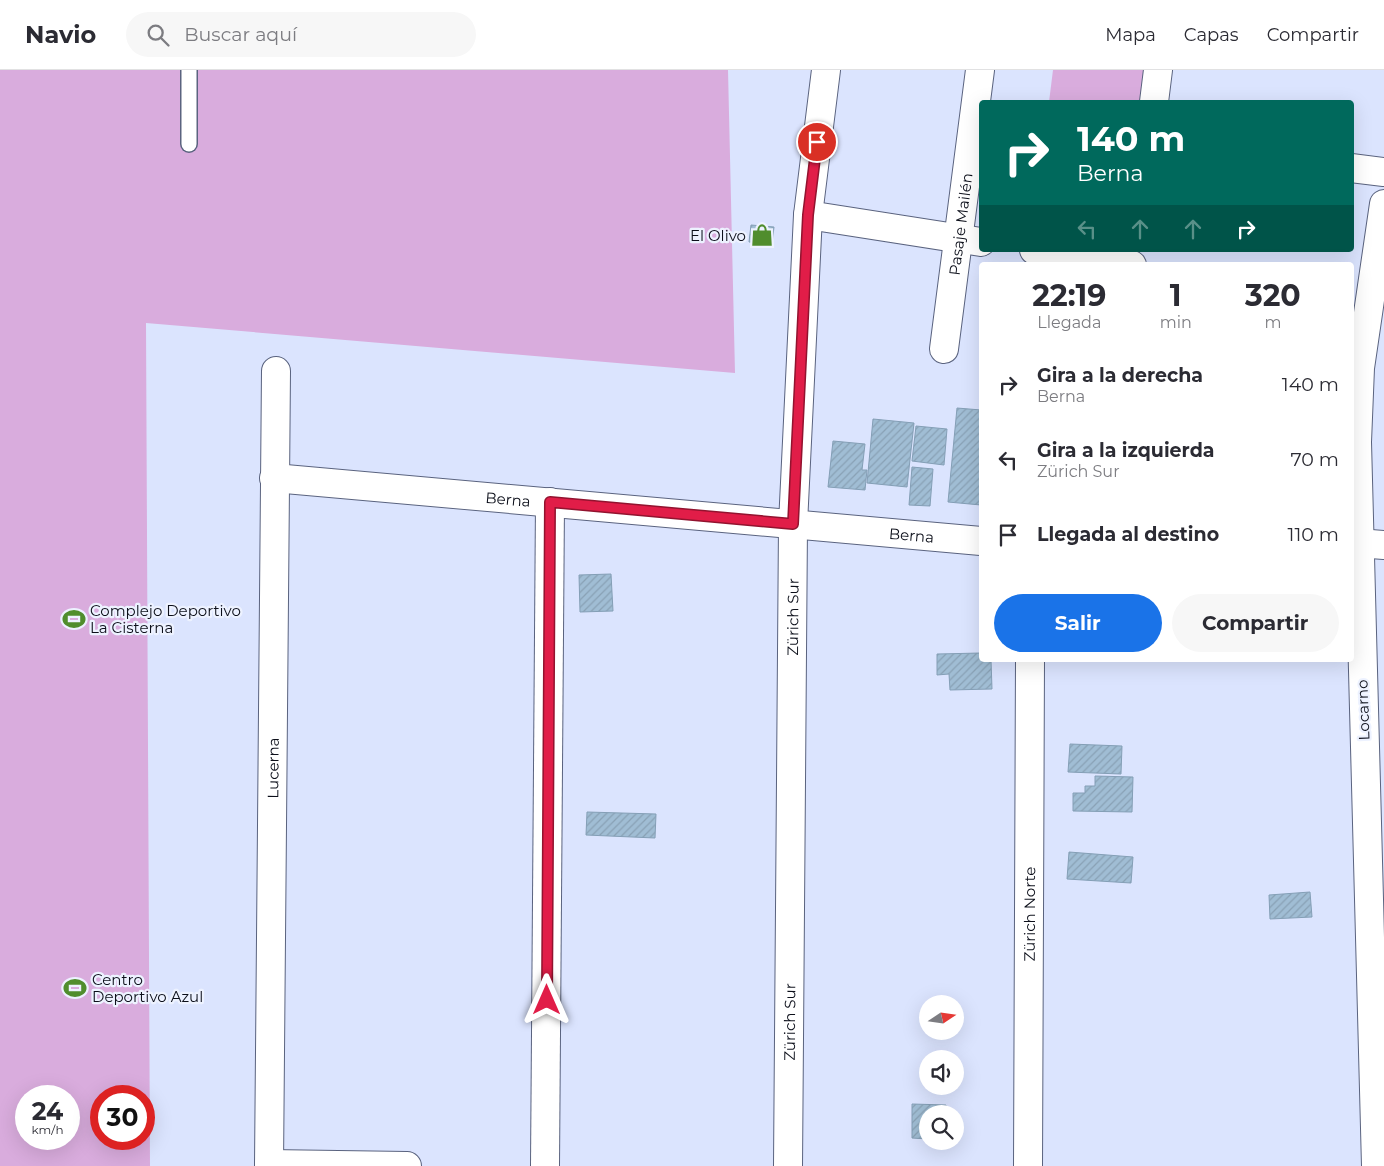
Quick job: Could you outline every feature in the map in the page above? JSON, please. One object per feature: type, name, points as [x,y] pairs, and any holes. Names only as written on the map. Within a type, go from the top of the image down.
[{"type":"street","name":"Zürich Sur","points":[[788,1166],[793,524],[808,215],[826,70]]},
{"type":"street","name":"Pasaje Mailén","points":[[944,349],[969,240],[980,70]]},
{"type":"street","points":[[1154,100],[1158,70]]},
{"type":"street","points":[[1354,168],[1384,172]]},
{"type":"street","name":"Locarno","points":[[1376,1166],[1378,999],[1374,739],[1355,576],[1371,544],[1357,442],[1372,370],[1360,302],[1384,204]]},
{"type":"street","points":[[808,215],[969,240]]},
{"type":"street","points":[[1042,252],[1080,261],[1096,262]]},
{"type":"street","name":"Lucerna","points":[[269,1165],[276,371]]},
{"type":"street","name":"Berna","points":[[274,478],[979,542]]},
{"type":"street","points":[[545,1166],[550,502]]},
{"type":"street","name":"Zürich Norte","points":[[1028,1166],[1030,662]]},
{"type":"street","points":[[269,1165],[407,1166]]},
{"type":"lane","points":[[188,144],[189,70]]},
{"type":"shaded area","name":"Complejo Deportivo La Cisterna","points":[[0,70],[728,70],[735,373],[146,323],[150,1085],[90,1085],[90,1150],[150,1150],[150,1166],[0,1166]]},
{"type":"shaded area","points":[[1053,70],[1144,70],[1140,100],[1049,100]]},
{"type":"building","name":"El Olivo","points":[[751,225],[774,227],[772,244],[749,242]]},
{"type":"building","points":[[957,408],[979,410],[979,505],[948,502]]},
{"type":"building","points":[[873,419],[914,423],[907,487],[867,483]]},
{"type":"building","points":[[916,426],[947,429],[944,465],[912,461]]},
{"type":"building","points":[[833,441],[865,444],[862,470],[867,470],[865,490],[828,487]]},
{"type":"building","points":[[912,467],[933,469],[930,506],[909,505]]},
{"type":"building","points":[[611,574],[613,611],[580,612],[579,575]]},
{"type":"building","points":[[979,653],[979,662],[991,662],[992,689],[950,690],[949,674],[937,675],[937,654]]},
{"type":"building","points":[[1070,744],[1122,746],[1121,774],[1068,772]]},
{"type":"building","points":[[1095,776],[1133,777],[1132,812],[1073,811],[1073,793],[1085,793],[1085,786],[1095,786]]},
{"type":"building","points":[[587,812],[656,814],[655,838],[586,835]]},
{"type":"building","points":[[1069,852],[1133,857],[1131,883],[1067,879]]},
{"type":"building","points":[[1310,892],[1312,917],[1270,919],[1269,895]]},
{"type":"building","points":[[912,1104],[946,1105],[919,1105],[919,1138],[912,1138]]},
{"type":"place","name":"El Olivo","points":[[762,235]]},
{"type":"place","name":"Complejo Deportivo La Cisterna","points":[[74,619]]},
{"type":"place","name":"Centro Deportivo Azul","points":[[75,988]]},
{"type":"route","points":[[547,1000],[550,502],[793,524],[808,215],[817,142]]}]
